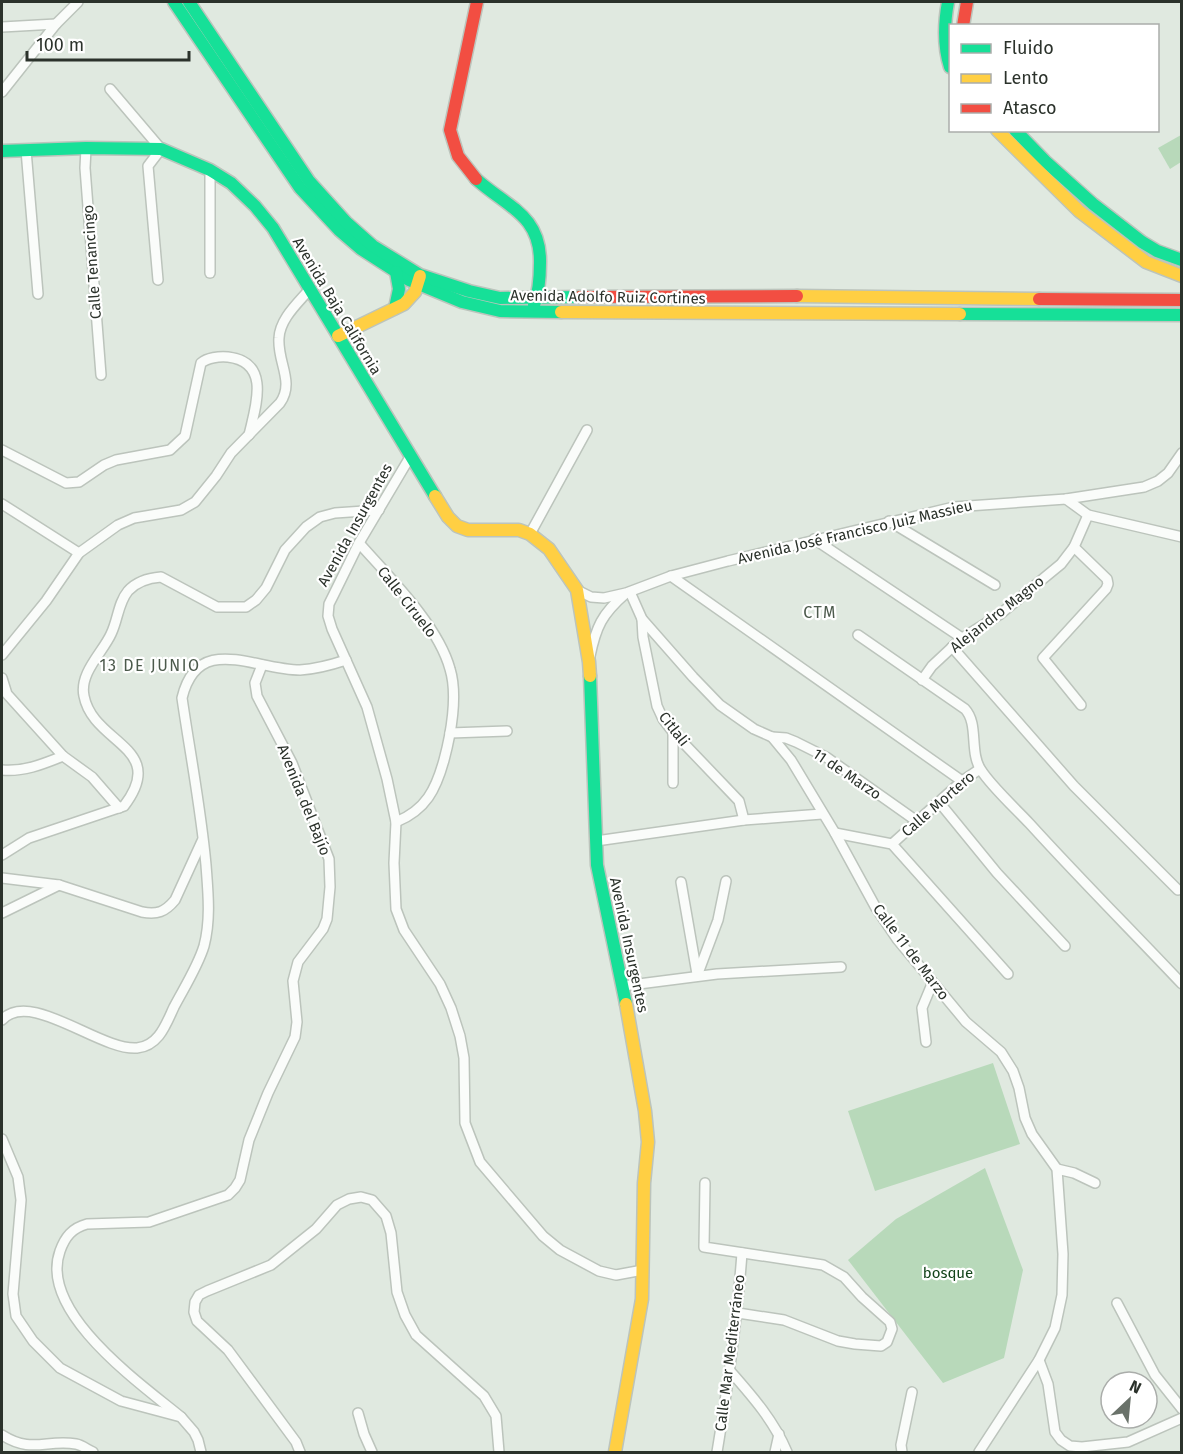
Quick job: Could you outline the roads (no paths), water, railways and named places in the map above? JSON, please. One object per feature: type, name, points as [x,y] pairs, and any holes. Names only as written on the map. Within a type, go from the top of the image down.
[{"type":"main road","name":"Avenida Adolfo Ruiz Cortines","points":[[174,2],[300,188],[316,208],[345,236],[396,272],[419,280],[500,298],[761,295],[854,298],[1182,300]]},
{"type":"main road","name":"Avenida Adolfo Ruiz Cortines","points":[[189,2],[309,181],[325,200],[347,223],[419,280],[470,304],[493,310],[532,312],[1182,315]]},
{"type":"main road","points":[[477,2],[450,130],[451,144],[457,158],[468,171],[526,218],[535,230],[542,258],[538,297],[532,312]]},
{"type":"main road","points":[[948,2],[945,42],[949,59]]},
{"type":"main road","points":[[963,24],[967,2]]},
{"type":"main road","points":[[999,132],[1079,211],[1146,262],[1182,276]]},
{"type":"main road","points":[[1017,132],[1045,161],[1109,216],[1157,251],[1182,260]]},
{"type":"main road","name":"Avenida Baja California","points":[[2,151],[86,148],[161,149],[210,170],[231,183],[255,206],[273,228],[448,517],[457,526],[468,530],[519,530],[530,534]]},
{"type":"main road","points":[[395,308],[399,289],[396,272]]},
{"type":"main road","points":[[338,336],[409,300],[419,280]]},
{"type":"main road","points":[[761,295],[762,313]]},
{"type":"main road","points":[[854,298],[855,314]]},
{"type":"main road","points":[[530,534],[549,549],[577,590]]},
{"type":"main road","name":"Avenida Insurgentes","points":[[577,590],[589,662],[597,865],[622,986],[645,1111],[648,1142],[644,1183],[642,1299],[615,1452]]},
{"type":"street","points":[[2,92],[56,24],[78,2]]},
{"type":"street","points":[[2,27],[56,24]]},
{"type":"street","points":[[110,88],[161,149],[148,166],[158,280]]},
{"type":"street","name":"Calle Tenancingo","points":[[86,148],[85,168],[101,375]]},
{"type":"street","points":[[26,150],[39,294]]},
{"type":"street","points":[[210,170],[210,273]]},
{"type":"street","points":[[2,655],[46,601],[79,553],[118,525],[134,518],[181,510],[195,502],[231,453],[248,438],[286,395],[287,386],[279,354],[279,336],[291,310],[309,290]]},
{"type":"street","points":[[2,450],[66,483],[79,482],[104,465],[116,460],[170,450],[185,436],[201,363],[206,359],[227,356],[240,360],[250,367],[257,379],[259,392],[248,438]]},
{"type":"street","points":[[530,534],[586,430]]},
{"type":"street","name":"Avenida José Francisco Juiz Massieu","points":[[577,590],[591,597],[604,598],[628,593],[671,576],[814,539],[954,507],[1066,499],[1143,487],[1158,481],[1168,473],[1182,453]]},
{"type":"street","name":"Avenida Insurgentes","points":[[410,457],[359,543],[329,604],[328,616],[367,707],[396,822],[394,863],[396,909],[404,930],[440,984],[451,1008],[464,1058],[465,1123],[480,1162],[543,1236],[560,1250],[599,1271],[616,1275],[643,1270]]},
{"type":"street","points":[[1066,499],[1088,515],[1182,537]]},
{"type":"street","points":[[2,504],[79,553]]},
{"type":"street","points":[[2,855],[29,838],[124,806],[134,794],[139,781],[140,769],[128,750],[88,710],[83,693],[94,658],[111,635],[126,592],[137,582],[161,577],[217,607],[246,607],[256,600],[266,588],[285,550],[306,527],[320,517],[335,513],[379,510]]},
{"type":"street","name":"Alejandro Magno","points":[[922,680],[932,666],[962,638],[999,615],[1061,564],[1074,547],[1088,515]]},
{"type":"street","points":[[889,521],[995,585]]},
{"type":"street","points":[[814,539],[962,638]]},
{"type":"street","name":"Calle Ciruelo","points":[[359,543],[420,615],[443,651],[451,669],[453,688],[450,733],[441,771],[423,807],[411,816],[396,822]]},
{"type":"street","points":[[1074,547],[1107,579],[1108,584],[1106,589],[1042,658],[1081,705]]},
{"type":"street","points":[[671,576],[962,781]]},
{"type":"street","name":"Avenida José Francisco Juiz Massieu","points":[[589,662],[594,633],[601,619],[611,606],[628,593]]},
{"type":"street","name":"Calle 11 de Marzo","points":[[628,593],[642,619],[672,655],[720,705],[754,729],[772,737],[791,759],[876,908],[897,939],[966,1022],[1001,1052],[1013,1071],[1025,1118],[1032,1134],[1057,1169]]},
{"type":"street","name":"Citlali","points":[[642,619],[643,637],[657,706],[663,718],[673,732],[739,801],[744,820]]},
{"type":"street","name":"Calle Mortero","points":[[858,635],[969,714],[973,748],[980,769],[962,781],[892,844]]},
{"type":"street","points":[[952,647],[1074,786],[1178,890]]},
{"type":"street","points":[[2,1020],[7,1014],[19,1010],[61,1021],[124,1048],[140,1048],[154,1042],[164,1027],[203,948],[208,925],[209,902],[203,839],[182,698],[185,684],[196,669],[210,659],[227,658],[299,670],[325,667],[346,660]]},
{"type":"street","name":"Avenida del Bajío","points":[[181,1417],[111,1361],[72,1313],[61,1293],[57,1275],[57,1259],[70,1232],[78,1226],[149,1222],[228,1195],[240,1180],[249,1140],[295,1037],[297,1022],[293,981],[298,962],[303,953],[318,938],[327,919],[330,887],[329,859],[292,763],[257,696],[255,683],[262,665]]},
{"type":"street","points":[[2,678],[7,694],[63,756],[92,777],[119,808]]},
{"type":"street","points":[[450,733],[507,731]]},
{"type":"street","points":[[673,732],[673,783]]},
{"type":"street","name":"11 de Marzo","points":[[772,737],[786,738],[826,757],[918,822]]},
{"type":"street","points":[[2,770],[37,767],[63,756]]},
{"type":"street","points":[[980,769],[1182,984]]},
{"type":"street","points":[[939,802],[997,873],[1065,946]]},
{"type":"street","points":[[596,841],[744,820],[822,814]]},
{"type":"street","points":[[835,833],[892,844],[1008,974]]},
{"type":"street","points":[[2,878],[59,885],[154,914],[168,908],[175,900],[203,839]]},
{"type":"street","points":[[697,976],[718,920],[726,881]]},
{"type":"street","points":[[681,882],[697,976]]},
{"type":"street","points":[[2,913],[59,885]]},
{"type":"street","points":[[622,986],[697,976],[841,967]]},
{"type":"street","points":[[926,1042],[922,1008],[933,984]]},
{"type":"street","points":[[2,1139],[18,1177],[21,1200],[13,1294],[16,1317],[33,1341],[60,1368],[121,1401],[181,1417],[194,1432],[201,1452]]},
{"type":"street","points":[[979,1452],[1039,1360],[1055,1328],[1062,1295],[1063,1254],[1057,1169],[1074,1173],[1095,1183]]},
{"type":"street","points":[[705,1183],[704,1247],[823,1265],[844,1277],[890,1322],[892,1329],[887,1342],[881,1346],[855,1344],[838,1341],[784,1320],[738,1313]]},
{"type":"street","points":[[300,1452],[296,1442],[228,1350],[197,1321],[194,1312],[195,1302],[199,1295],[207,1291],[272,1265],[316,1229],[337,1205],[349,1199],[361,1197],[372,1200],[386,1216],[391,1233],[397,1292],[405,1315],[416,1335],[484,1396],[496,1416],[499,1452]]},
{"type":"street","name":"Calle Mar Mediterráneo","points":[[717,1452],[731,1372],[742,1253]]},
{"type":"street","points":[[1117,1303],[1155,1375],[1182,1409]]},
{"type":"street","points":[[1039,1360],[1048,1384],[1055,1432],[1070,1446],[1082,1447],[1128,1442],[1182,1418]]},
{"type":"street","points":[[731,1372],[779,1432],[787,1452]]},
{"type":"street","points":[[902,1452],[912,1392]]},
{"type":"street","points":[[358,1413],[372,1452]]},
{"type":"street","points":[[775,1452],[779,1432]]},
{"type":"street","points":[[2,1435],[14,1444],[39,1447],[77,1444],[93,1452]]},
{"type":"district","name":"CTM","points":[[820,612]]},
{"type":"district","name":"13 DE JUNIO","points":[[150,665]]},
{"type":"park label","name":"bosque","points":[[948,1273]]}]
